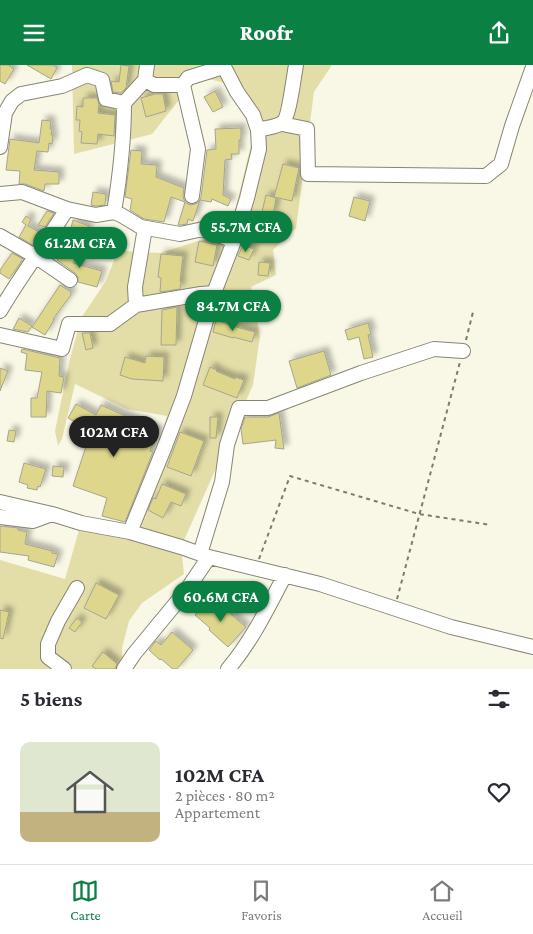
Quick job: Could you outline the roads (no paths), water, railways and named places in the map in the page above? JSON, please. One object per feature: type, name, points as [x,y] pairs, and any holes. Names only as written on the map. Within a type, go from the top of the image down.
[{"type":"street","points":[[114,212],[123,137],[124,103],[145,80],[147,65]]},
{"type":"street","points":[[282,124],[291,98],[296,65]]},
{"type":"street","points":[[130,532],[184,396],[214,293],[234,241],[259,149],[258,130],[253,115],[237,92],[223,66],[188,78],[183,85],[198,149],[192,196]]},
{"type":"street","points":[[258,130],[282,124],[307,129],[308,174],[486,177],[501,164],[533,67]]},
{"type":"street","points":[[0,147],[5,113],[12,101],[20,94],[62,86],[87,70],[102,80],[106,99],[124,103]]},
{"type":"street","points":[[145,80],[154,85],[183,85]]},
{"type":"street","points":[[0,193],[22,192],[67,209],[96,215],[114,212],[145,228],[180,234],[203,229],[234,241]]},
{"type":"street","points":[[0,311],[67,209]]},
{"type":"street","points":[[136,305],[135,287],[145,228]]},
{"type":"street","points":[[0,236],[35,255],[70,280]]},
{"type":"street","points":[[0,335],[62,349],[70,324],[110,324],[136,305],[214,293]]},
{"type":"street","points":[[124,669],[134,654],[186,591],[205,555],[222,482],[227,445],[238,408],[268,407],[434,349],[463,351]]},
{"type":"street","points":[[0,502],[82,523],[130,532],[205,555],[320,584],[451,627],[533,647]]},
{"type":"street","points":[[0,517],[33,521],[52,514]]},
{"type":"street","points":[[228,669],[249,641],[285,575]]},
{"type":"street","points":[[64,669],[48,657],[48,643],[77,587]]}]
